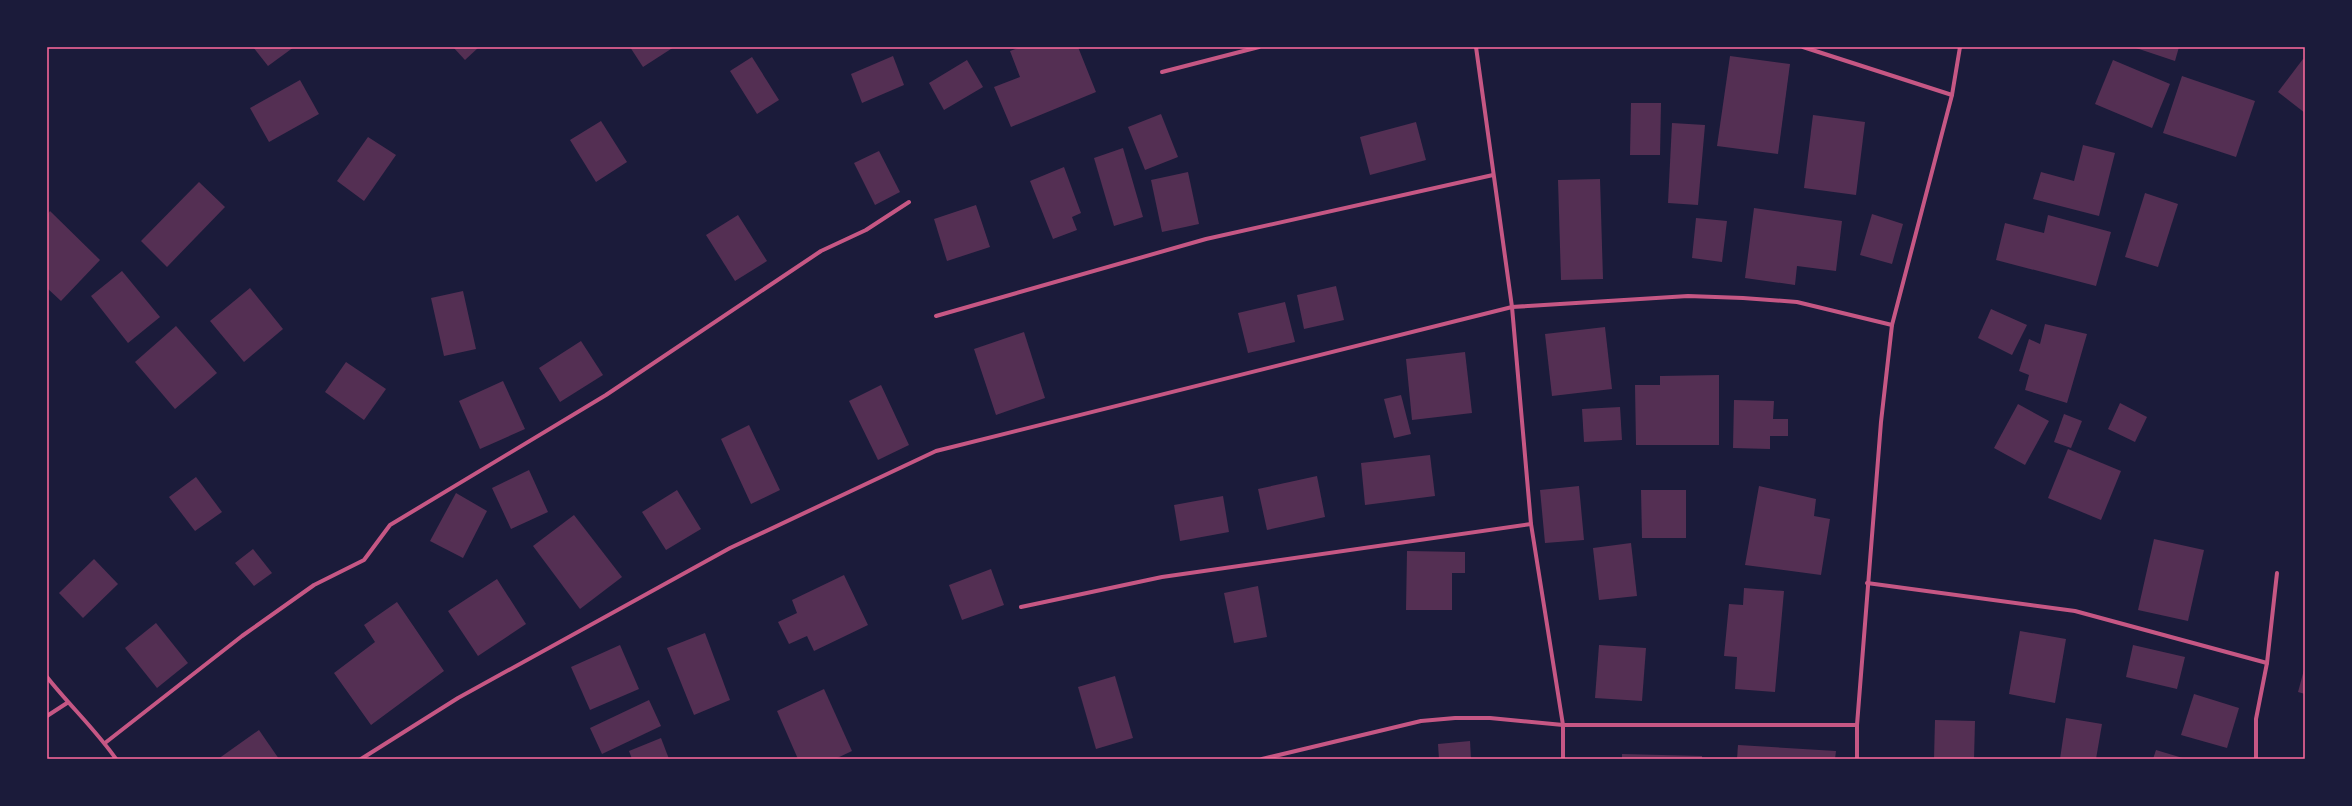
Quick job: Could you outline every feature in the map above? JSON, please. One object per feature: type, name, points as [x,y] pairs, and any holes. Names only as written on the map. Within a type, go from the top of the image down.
[{"type":"street","points":[[1162,72],[1259,47]]},
{"type":"street","points":[[1476,47],[1512,307],[1531,524],[1563,725],[1563,759]]},
{"type":"street","points":[[1803,47],[1952,95]]},
{"type":"street","points":[[1857,759],[1857,725],[1867,583],[1881,422],[1892,325],[1952,95],[1960,47]]},
{"type":"street","points":[[936,316],[1206,239],[1493,175]]},
{"type":"street","points":[[105,743],[242,636],[308,589],[364,560],[390,525],[606,394],[821,251],[866,230],[909,202]]},
{"type":"street","points":[[361,759],[458,698],[730,548],[936,451],[1512,307],[1688,296],[1743,298],[1797,302],[1892,325]]},
{"type":"street","points":[[1021,607],[1162,577],[1531,524]]},
{"type":"street","points":[[2256,759],[2256,719],[2267,663],[2277,573]]},
{"type":"street","points":[[1867,583],[2075,611],[2267,663]]},
{"type":"street","points":[[47,677],[67,703],[105,743],[116,759]]},
{"type":"street","points":[[47,716],[67,703]]},
{"type":"street","points":[[1262,759],[1421,721],[1455,718],[1490,718],[1563,725],[1857,725]]},
{"type":"building","points":[[253,47],[294,47],[268,66]]},
{"type":"building","points":[[453,47],[479,47],[465,60]]},
{"type":"building","points":[[630,47],[674,47],[643,67]]},
{"type":"building","points":[[1021,47],[1078,47],[1096,92],[1011,127],[994,87],[1020,77],[1010,51]]},
{"type":"building","points":[[2133,47],[2179,47],[2175,61]]},
{"type":"building","points":[[893,56],[904,85],[862,103],[851,74]]},
{"type":"building","points":[[1730,56],[1790,64],[1778,154],[1717,146]]},
{"type":"building","points":[[752,57],[779,100],[757,114],[730,71]]},
{"type":"building","points":[[2303,59],[2305,60],[2305,113],[2278,92]]},
{"type":"building","points":[[967,60],[983,87],[944,110],[929,83]]},
{"type":"building","points":[[2113,60],[2170,84],[2152,128],[2095,104]]},
{"type":"building","points":[[2182,76],[2255,101],[2236,157],[2163,133]]},
{"type":"building","points":[[300,80],[319,114],[269,142],[250,108]]},
{"type":"building","points":[[1631,103],[1661,103],[1660,155],[1630,155]]},
{"type":"building","points":[[1161,114],[1178,157],[1145,170],[1128,127]]},
{"type":"building","points":[[1813,115],[1865,122],[1856,195],[1804,188]]},
{"type":"building","points":[[601,121],[627,162],[596,182],[570,140]]},
{"type":"building","points":[[1416,122],[1426,160],[1370,175],[1360,137]]},
{"type":"building","points":[[1672,123],[1705,125],[1698,205],[1668,203]]},
{"type":"building","points":[[368,137],[396,155],[364,201],[337,181]]},
{"type":"building","points":[[2083,145],[2115,153],[2099,216],[2033,199],[2041,172],[2074,181]]},
{"type":"building","points":[[1123,148],[1143,217],[1114,226],[1094,158]]},
{"type":"building","points":[[879,151],[900,192],[875,205],[854,163]]},
{"type":"building","points":[[1064,167],[1081,213],[1072,217],[1077,230],[1053,239],[1030,181]]},
{"type":"building","points":[[1188,172],[1199,224],[1162,232],[1151,180]]},
{"type":"building","points":[[1600,179],[1603,279],[1561,280],[1558,180]]},
{"type":"building","points":[[199,182],[225,207],[167,267],[141,241]]},
{"type":"building","points":[[2145,193],[2178,204],[2158,267],[2125,257]]},
{"type":"building","points":[[976,205],[990,247],[947,261],[934,219]]},
{"type":"building","points":[[1754,208],[1842,221],[1836,271],[1797,266],[1795,285],[1745,278]]},
{"type":"building","points":[[50,211],[100,260],[61,301],[47,288],[47,215]]},
{"type":"building","points":[[1872,214],[1903,224],[1892,264],[1860,255]]},
{"type":"building","points":[[738,215],[767,261],[735,281],[706,235]]},
{"type":"building","points":[[2048,215],[2111,232],[2096,286],[1996,260],[2005,223],[2044,233]]},
{"type":"building","points":[[1696,218],[1727,221],[1722,262],[1692,258]]},
{"type":"building","points":[[122,271],[160,317],[128,343],[91,296]]},
{"type":"building","points":[[1336,286],[1344,320],[1304,329],[1297,295]]},
{"type":"building","points":[[250,288],[283,329],[244,362],[210,321]]},
{"type":"building","points":[[463,291],[476,349],[444,356],[431,298]]},
{"type":"building","points":[[1285,302],[1295,342],[1248,353],[1238,313]]},
{"type":"building","points":[[1991,309],[2027,325],[2012,355],[1978,338]]},
{"type":"building","points":[[2045,324],[2087,334],[2067,403],[2025,390],[2029,375],[2019,371],[2029,339],[2040,344]]},
{"type":"building","points":[[176,326],[217,373],[175,409],[135,362]]},
{"type":"building","points":[[1605,327],[1612,389],[1552,396],[1545,334]]},
{"type":"building","points":[[1024,332],[1045,398],[996,415],[974,349]]},
{"type":"building","points":[[581,341],[603,375],[560,402],[539,368]]},
{"type":"building","points":[[1465,352],[1472,413],[1412,420],[1406,359]]},
{"type":"building","points":[[346,362],[386,389],[364,420],[325,392]]},
{"type":"building","points":[[1719,375],[1719,445],[1636,445],[1635,385],[1660,385],[1660,376]]},
{"type":"building","points":[[503,381],[525,429],[480,449],[459,401]]},
{"type":"building","points":[[881,385],[909,445],[878,460],[849,401]]},
{"type":"building","points":[[1401,395],[1411,434],[1394,438],[1384,399]]},
{"type":"building","points":[[1734,400],[1774,401],[1773,419],[1788,419],[1788,436],[1770,436],[1770,449],[1733,448]]},
{"type":"building","points":[[2120,403],[2147,417],[2135,442],[2108,429]]},
{"type":"building","points":[[2018,404],[2049,421],[2025,465],[1994,448]]},
{"type":"building","points":[[1620,407],[1622,440],[1584,442],[1582,409]]},
{"type":"building","points":[[2064,414],[2082,421],[2071,448],[2054,442]]},
{"type":"building","points":[[749,425],[780,490],[751,504],[721,439]]},
{"type":"building","points":[[2068,449],[2121,471],[2101,520],[2048,498]]},
{"type":"building","points":[[1430,455],[1435,496],[1365,505],[1361,463]]},
{"type":"building","points":[[529,470],[548,512],[511,529],[492,488]]},
{"type":"building","points":[[1317,476],[1325,517],[1267,530],[1258,489]]},
{"type":"building","points":[[196,477],[222,512],[195,531],[169,497]]},
{"type":"building","points":[[1579,486],[1584,540],[1545,543],[1540,490]]},
{"type":"building","points":[[1759,486],[1816,499],[1814,516],[1830,519],[1821,575],[1745,565]]},
{"type":"building","points":[[677,490],[701,529],[666,550],[642,512]]},
{"type":"building","points":[[1641,490],[1686,490],[1686,538],[1642,538]]},
{"type":"building","points":[[456,493],[487,511],[463,558],[430,541]]},
{"type":"building","points":[[1223,496],[1229,532],[1180,541],[1174,505]]},
{"type":"building","points":[[574,515],[622,577],[580,609],[533,546]]},
{"type":"building","points":[[2154,539],[2204,550],[2188,621],[2138,610]]},
{"type":"building","points":[[1631,543],[1637,596],[1599,600],[1593,548]]},
{"type":"building","points":[[253,549],[272,573],[254,586],[235,563]]},
{"type":"building","points":[[1407,551],[1465,552],[1465,573],[1452,573],[1452,610],[1406,610]]},
{"type":"building","points":[[94,559],[118,584],[83,618],[59,593]]},
{"type":"building","points":[[991,569],[1004,605],[962,620],[949,585]]},
{"type":"building","points":[[844,575],[868,625],[814,651],[807,636],[789,644],[778,622],[797,613],[792,600]]},
{"type":"building","points":[[497,579],[526,624],[478,656],[448,611]]},
{"type":"building","points":[[1258,586],[1267,637],[1234,643],[1224,593]]},
{"type":"building","points":[[1744,588],[1784,591],[1775,692],[1735,689],[1737,657],[1724,656],[1729,604],[1743,605]]},
{"type":"building","points":[[397,602],[444,671],[371,725],[334,673],[375,642],[364,625]]},
{"type":"building","points":[[156,623],[188,663],[157,688],[125,648]]},
{"type":"building","points":[[2020,631],[2066,639],[2055,703],[2009,694]]},
{"type":"building","points":[[705,633],[730,700],[694,715],[667,648]]},
{"type":"building","points":[[620,645],[639,689],[590,710],[571,667]]},
{"type":"building","points":[[1599,645],[1646,648],[1642,701],[1595,698]]},
{"type":"building","points":[[2133,645],[2185,657],[2177,689],[2126,677]]},
{"type":"building","points":[[2305,666],[2305,694],[2298,692]]},
{"type":"building","points":[[1115,676],[1133,738],[1096,749],[1078,687]]},
{"type":"building","points":[[824,689],[852,751],[835,759],[798,759],[777,711]]},
{"type":"building","points":[[2194,694],[2239,708],[2227,748],[2181,735]]},
{"type":"building","points":[[649,700],[661,726],[602,754],[590,728]]},
{"type":"building","points":[[2066,718],[2102,724],[2096,759],[2060,759]]},
{"type":"building","points":[[1935,720],[1975,721],[1974,759],[1934,759]]},
{"type":"building","points":[[259,730],[279,759],[218,759]]},
{"type":"building","points":[[661,738],[669,759],[632,759],[629,751]]},
{"type":"building","points":[[1470,741],[1471,759],[1439,759],[1438,744]]},
{"type":"building","points":[[1738,745],[1836,751],[1835,759],[1737,759]]},
{"type":"building","points":[[2156,750],[2186,759],[2153,759]]},
{"type":"building","points":[[1622,754],[1702,756],[1702,759],[1622,759]]}]
